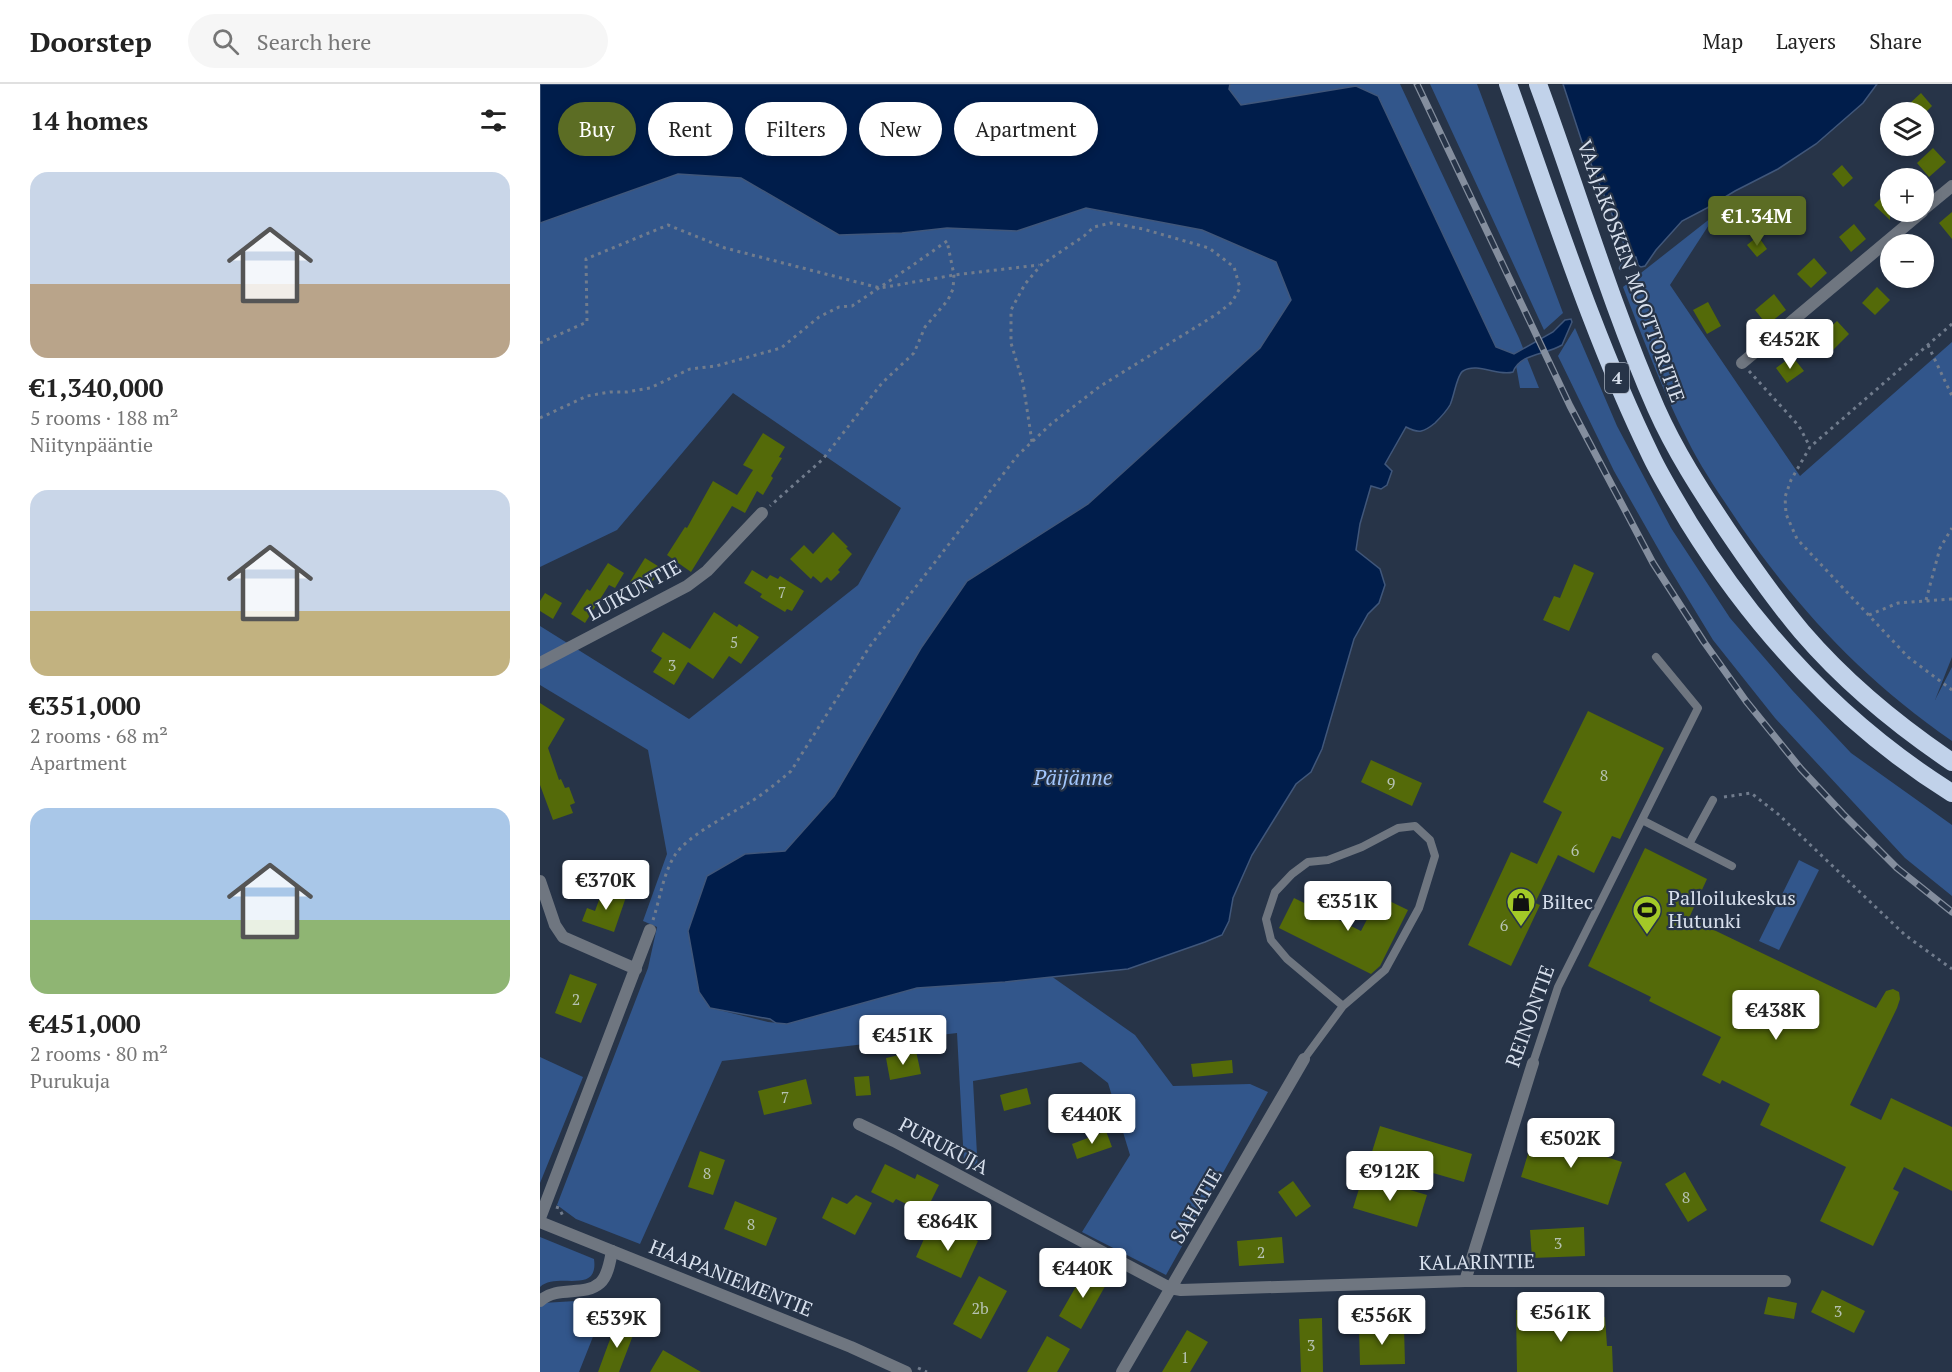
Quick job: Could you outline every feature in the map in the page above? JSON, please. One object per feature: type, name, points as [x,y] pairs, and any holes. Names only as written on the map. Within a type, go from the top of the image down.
[{"type":"highway","name":"4","points":[[1508,84],[1587,303],[1633,417],[1652,458],[1704,547],[1730,585],[1776,643],[1808,677],[1863,728],[1908,764],[1952,794]]},
{"type":"highway","name":"VAAJAKOSKEN MOOTTORITIE","points":[[1538,84],[1631,346],[1657,410],[1699,488],[1750,564],[1802,632],[1837,669],[1888,716],[1952,762]]},
{"type":"street","points":[[1934,201],[1952,186]]},
{"type":"street","points":[[1742,363],[1909,222]]},
{"type":"street","name":"LUIKUNTIE","points":[[540,663],[687,586],[706,571],[762,513]]},
{"type":"street","points":[[540,881],[555,925],[563,937],[636,969]]},
{"type":"street","points":[[540,1220],[650,930]]},
{"type":"street","name":"SAHATIE","points":[[1122,1372],[1304,1059]]},
{"type":"street","name":"REINONTIE","points":[[1465,1281],[1533,1063]]},
{"type":"street","name":"PURUKUJA","points":[[859,1124],[1170,1288]]},
{"type":"street","name":"HAAPANIEMENTIE","points":[[540,1220],[851,1347],[906,1372]]},
{"type":"street","points":[[540,1300],[547,1294],[587,1289],[600,1282],[608,1269],[612,1251]]},
{"type":"street","name":"KALARINTIE","points":[[1170,1288],[1181,1290],[1465,1281],[1785,1281]]},
{"type":"lane","name":"REINONTIE","points":[[1533,1063],[1558,987],[1698,708],[1656,657]]},
{"type":"lane","points":[[1689,844],[1713,800]]},
{"type":"lane","points":[[1642,820],[1732,866]]},
{"type":"lane","points":[[1304,1059],[1343,1006],[1385,970],[1419,908],[1435,856],[1430,840],[1415,826],[1398,828],[1362,847],[1328,860],[1308,862],[1292,874],[1275,892],[1266,919],[1270,940],[1287,959],[1343,1006]]},
{"type":"path","points":[[650,930],[661,891],[676,854],[715,822],[748,803],[791,771],[870,646],[1018,455],[1032,442],[1051,424],[1099,387],[1217,314],[1232,302],[1240,288],[1234,267],[1209,248],[1143,229],[1111,223],[1094,227],[1041,264],[1024,284],[1011,310],[1011,343],[1023,383],[1032,442]]},
{"type":"path","points":[[540,343],[587,322],[586,259],[668,225],[725,248],[880,288],[954,275],[1041,264]]},
{"type":"path","points":[[540,418],[587,396],[650,388],[690,369],[716,366],[781,348],[819,317],[839,307],[852,306],[946,241],[954,275],[953,289],[948,300],[925,327],[914,353],[882,383],[823,459],[762,513]]},
{"type":"path","points":[[1952,324],[1810,447],[1791,480],[1785,497],[1786,514],[1797,539],[1908,657],[1952,690]]},
{"type":"path","points":[[1928,345],[1952,396]]},
{"type":"path","points":[[1742,363],[1799,426],[1810,447]]},
{"type":"path","points":[[1926,600],[1940,548],[1952,528]]},
{"type":"path","points":[[1869,615],[1898,603],[1952,599]]},
{"type":"path","points":[[1713,800],[1751,793],[1778,814],[1905,935],[1952,969]]},
{"type":"shaded area","points":[[1230,84],[1400,84],[1519,338],[1539,388],[1520,388],[1514,354],[1496,347],[1378,96],[1356,86],[1241,106],[1229,89]]},
{"type":"shaded area","points":[[1430,84],[1477,84],[1563,313],[1544,330]]},
{"type":"shaded area","points":[[678,174],[741,178],[839,235],[902,233],[947,228],[1017,231],[1085,208],[1202,230],[1276,262],[1291,300],[1260,348],[1088,504],[967,581],[831,800],[785,851],[745,854],[699,992],[711,1008],[768,1022],[787,1024],[917,988],[1051,976],[1135,1035],[1173,1086],[1250,1084],[1268,1092],[1166,1275],[1082,1232],[1130,1155],[1108,1083],[1081,1062],[973,1081],[978,1173],[964,1163],[957,1033],[722,1061],[640,1244],[576,1219],[557,1205],[648,968],[657,927],[643,921],[667,854],[648,750],[540,685],[540,626],[689,719],[858,585],[901,508],[733,393],[617,530],[540,567],[540,223]]},
{"type":"shaded area","points":[[1716,214],[1670,285],[1800,476],[1952,342],[1952,657],[1935,700],[1952,667],[1952,741],[1864,670],[1837,644],[1788,589],[1742,528],[1713,484],[1693,451],[1669,402],[1623,287]]},
{"type":"shaded area","points":[[1575,328],[1617,426],[1671,528],[1730,618],[1792,690],[1851,753],[1952,825],[1952,896],[1905,858],[1775,718],[1713,640],[1614,471],[1558,356]]},
{"type":"shaded area","points":[[1799,860],[1819,870],[1779,950],[1759,941]]},
{"type":"shaded area","points":[[540,1057],[583,1077],[540,1183]]},
{"type":"shaded area","points":[[540,1237],[594,1259],[594,1270],[590,1277],[584,1280],[556,1281],[540,1287]]},
{"type":"shaded area","points":[[608,1299],[579,1372],[540,1372],[540,1306],[543,1303]]},
{"type":"water","name":"Päijänne","points":[[540,84],[1230,84],[1229,89],[1241,105],[1356,86],[1378,96],[1496,347],[1514,354],[1553,332],[1565,320],[1571,319],[1572,322],[1562,345],[1521,361],[1513,372],[1501,373],[1475,368],[1463,371],[1459,376],[1450,405],[1435,423],[1421,431],[1414,431],[1406,427],[1385,464],[1392,471],[1387,485],[1381,489],[1371,486],[1360,524],[1356,550],[1380,569],[1385,585],[1379,603],[1368,614],[1354,639],[1322,749],[1311,772],[1296,784],[1252,855],[1233,898],[1229,921],[1222,935],[1128,969],[1005,982],[917,988],[787,1024],[776,1023],[770,1019],[710,1008],[699,992],[688,931],[707,876],[745,854],[785,851],[834,796],[921,648],[967,581],[1088,504],[1260,348],[1291,300],[1276,262],[1202,230],[1086,208],[1017,231],[947,228],[902,233],[839,235],[741,178],[678,174],[540,223]]},
{"type":"water","points":[[1563,84],[1877,84],[1863,103],[1816,144],[1778,169],[1682,221],[1645,266],[1641,267],[1636,257],[1626,254],[1623,241],[1582,142]]},
{"type":"building","points":[[1921,93],[1929,102],[1911,102]]},
{"type":"building","points":[[1934,149],[1946,162],[1934,173],[1934,168],[1921,168],[1917,163],[1924,156],[1934,156]]},
{"type":"building","points":[[1842,165],[1853,178],[1843,187],[1832,174]]},
{"type":"building","points":[[1880,199],[1880,211],[1874,205]]},
{"type":"building","points":[[1952,212],[1952,239],[1939,223]]},
{"type":"building","points":[[1854,224],[1866,239],[1851,252],[1839,237]]},
{"type":"building","points":[[1758,236],[1767,249],[1757,257],[1747,245]]},
{"type":"building","points":[[1814,258],[1827,273],[1811,288],[1797,274]]},
{"type":"building","points":[[1877,287],[1890,300],[1875,315],[1862,303]]},
{"type":"building","points":[[1774,294],[1786,310],[1767,325],[1755,310]]},
{"type":"building","points":[[1708,302],[1721,326],[1707,334],[1693,310]]},
{"type":"building","points":[[1837,321],[1849,334],[1833,350],[1820,337]]},
{"type":"building","points":[[1792,356],[1804,371],[1787,383],[1776,368]]},
{"type":"building","points":[[763,433],[785,447],[779,457],[782,458],[771,476],[773,478],[763,495],[757,491],[745,513],[732,506],[691,572],[667,555],[685,527],[687,528],[713,481],[737,495],[753,470],[743,465]]},
{"type":"building","points":[[833,532],[852,554],[831,581],[827,577],[821,583],[813,576],[811,579],[790,559],[804,545],[813,554]]},
{"type":"building","points":[[645,558],[661,568],[646,592],[630,582]]},
{"type":"building","points":[[608,563],[624,573],[615,588],[609,585],[585,623],[571,614],[587,589],[590,591]]},
{"type":"building","points":[[1574,564],[1594,573],[1569,631],[1543,620],[1554,596],[1560,598]]},
{"type":"building","points":[[752,570],[767,579],[770,575],[778,579],[780,576],[804,591],[792,611],[787,609],[785,612],[760,597],[762,594],[744,583]]},
{"type":"building","points":[[545,593],[562,603],[553,619],[540,611],[540,601]]},
{"type":"building","points":[[714,612],[737,627],[739,624],[759,637],[741,664],[729,656],[713,679],[688,662],[674,685],[653,672],[662,658],[651,651],[663,632],[690,649]]},
{"type":"building","points":[[540,703],[565,719],[548,748],[559,780],[561,779],[565,788],[569,787],[575,803],[570,805],[573,813],[553,820],[540,785]]},
{"type":"building","points":[[1588,711],[1664,748],[1620,839],[1612,836],[1594,873],[1558,855],[1535,903],[1540,905],[1511,966],[1468,945],[1511,852],[1537,864],[1562,812],[1543,802]]},
{"type":"building","points":[[1371,760],[1422,783],[1412,806],[1361,782]]},
{"type":"building","points":[[1645,848],[1707,879],[1689,918],[1876,1008],[1886,991],[1893,989],[1899,992],[1900,999],[1897,1008],[1850,1105],[1881,1120],[1891,1098],[1952,1127],[1952,1191],[1904,1167],[1893,1189],[1899,1192],[1873,1246],[1820,1221],[1846,1167],[1760,1125],[1770,1104],[1722,1080],[1720,1084],[1702,1075],[1721,1037],[1649,1001],[1651,997],[1588,966]]},
{"type":"building","points":[[603,889],[626,897],[614,932],[582,921],[587,908],[595,911]]},
{"type":"building","points":[[1379,896],[1408,910],[1380,966],[1371,974],[1279,928],[1294,898],[1361,931]]},
{"type":"building","points":[[570,974],[597,984],[581,1023],[555,1013]]},
{"type":"building","points":[[916,1051],[921,1074],[890,1080],[886,1058]]},
{"type":"building","points":[[1232,1060],[1233,1073],[1193,1077],[1191,1064]]},
{"type":"building","points":[[869,1076],[871,1095],[856,1096],[854,1077]]},
{"type":"building","points":[[806,1079],[812,1104],[764,1115],[758,1091]]},
{"type":"building","points":[[1027,1088],[1031,1104],[1004,1111],[1000,1095]]},
{"type":"building","points":[[1380,1126],[1472,1154],[1464,1182],[1371,1155]]},
{"type":"building","points":[[1106,1131],[1112,1147],[1077,1159],[1072,1144]]},
{"type":"building","points":[[1534,1134],[1622,1162],[1608,1205],[1521,1177]]},
{"type":"building","points":[[700,1151],[725,1160],[713,1195],[688,1187]]},
{"type":"building","points":[[885,1164],[915,1179],[917,1174],[939,1185],[925,1213],[896,1199],[893,1203],[871,1192]]},
{"type":"building","points":[[1685,1172],[1707,1210],[1688,1222],[1665,1184]]},
{"type":"building","points":[[1363,1176],[1427,1195],[1417,1227],[1353,1208]]},
{"type":"building","points":[[1293,1181],[1311,1206],[1296,1217],[1278,1192]]},
{"type":"building","points":[[856,1195],[872,1203],[855,1235],[822,1218],[832,1197],[847,1204]]},
{"type":"building","points":[[735,1201],[777,1218],[766,1246],[724,1229]]},
{"type":"building","points":[[1584,1227],[1585,1256],[1532,1258],[1530,1230]]},
{"type":"building","points":[[956,1230],[978,1241],[961,1278],[916,1257],[927,1232],[950,1243]]},
{"type":"building","points":[[1282,1237],[1284,1263],[1239,1266],[1237,1241]]},
{"type":"building","points":[[1086,1269],[1108,1281],[1081,1329],[1059,1316]]},
{"type":"building","points":[[979,1276],[1007,1291],[981,1339],[953,1324]]},
{"type":"building","points":[[1822,1290],[1865,1311],[1854,1333],[1811,1312]]},
{"type":"building","points":[[1768,1297],[1797,1303],[1794,1319],[1764,1314]]},
{"type":"building","points":[[1562,1309],[1563,1319],[1605,1317],[1607,1346],[1612,1346],[1613,1372],[1517,1372],[1516,1310]]},
{"type":"building","points":[[1322,1318],[1323,1372],[1301,1372],[1299,1319]]},
{"type":"building","points":[[616,1323],[635,1330],[619,1372],[598,1372]]},
{"type":"building","points":[[1359,1327],[1404,1327],[1405,1364],[1360,1365]]},
{"type":"building","points":[[1187,1330],[1208,1342],[1190,1372],[1162,1372]]},
{"type":"building","points":[[1047,1336],[1070,1349],[1057,1372],[1027,1372]]},
{"type":"building","points":[[663,1350],[701,1372],[650,1372]]},
{"type":"waterway","points":[[1621,268],[1628,255]]},
{"type":"railway","points":[[1417,84],[1570,406],[1653,563],[1704,642],[1746,701],[1801,769],[1897,868],[1952,912]]},
{"type":"place","name":"Biltec","points":[[1521,928]]},
{"type":"place","name":"Palloilukeskus Hutunki","points":[[1647,936]]}]
